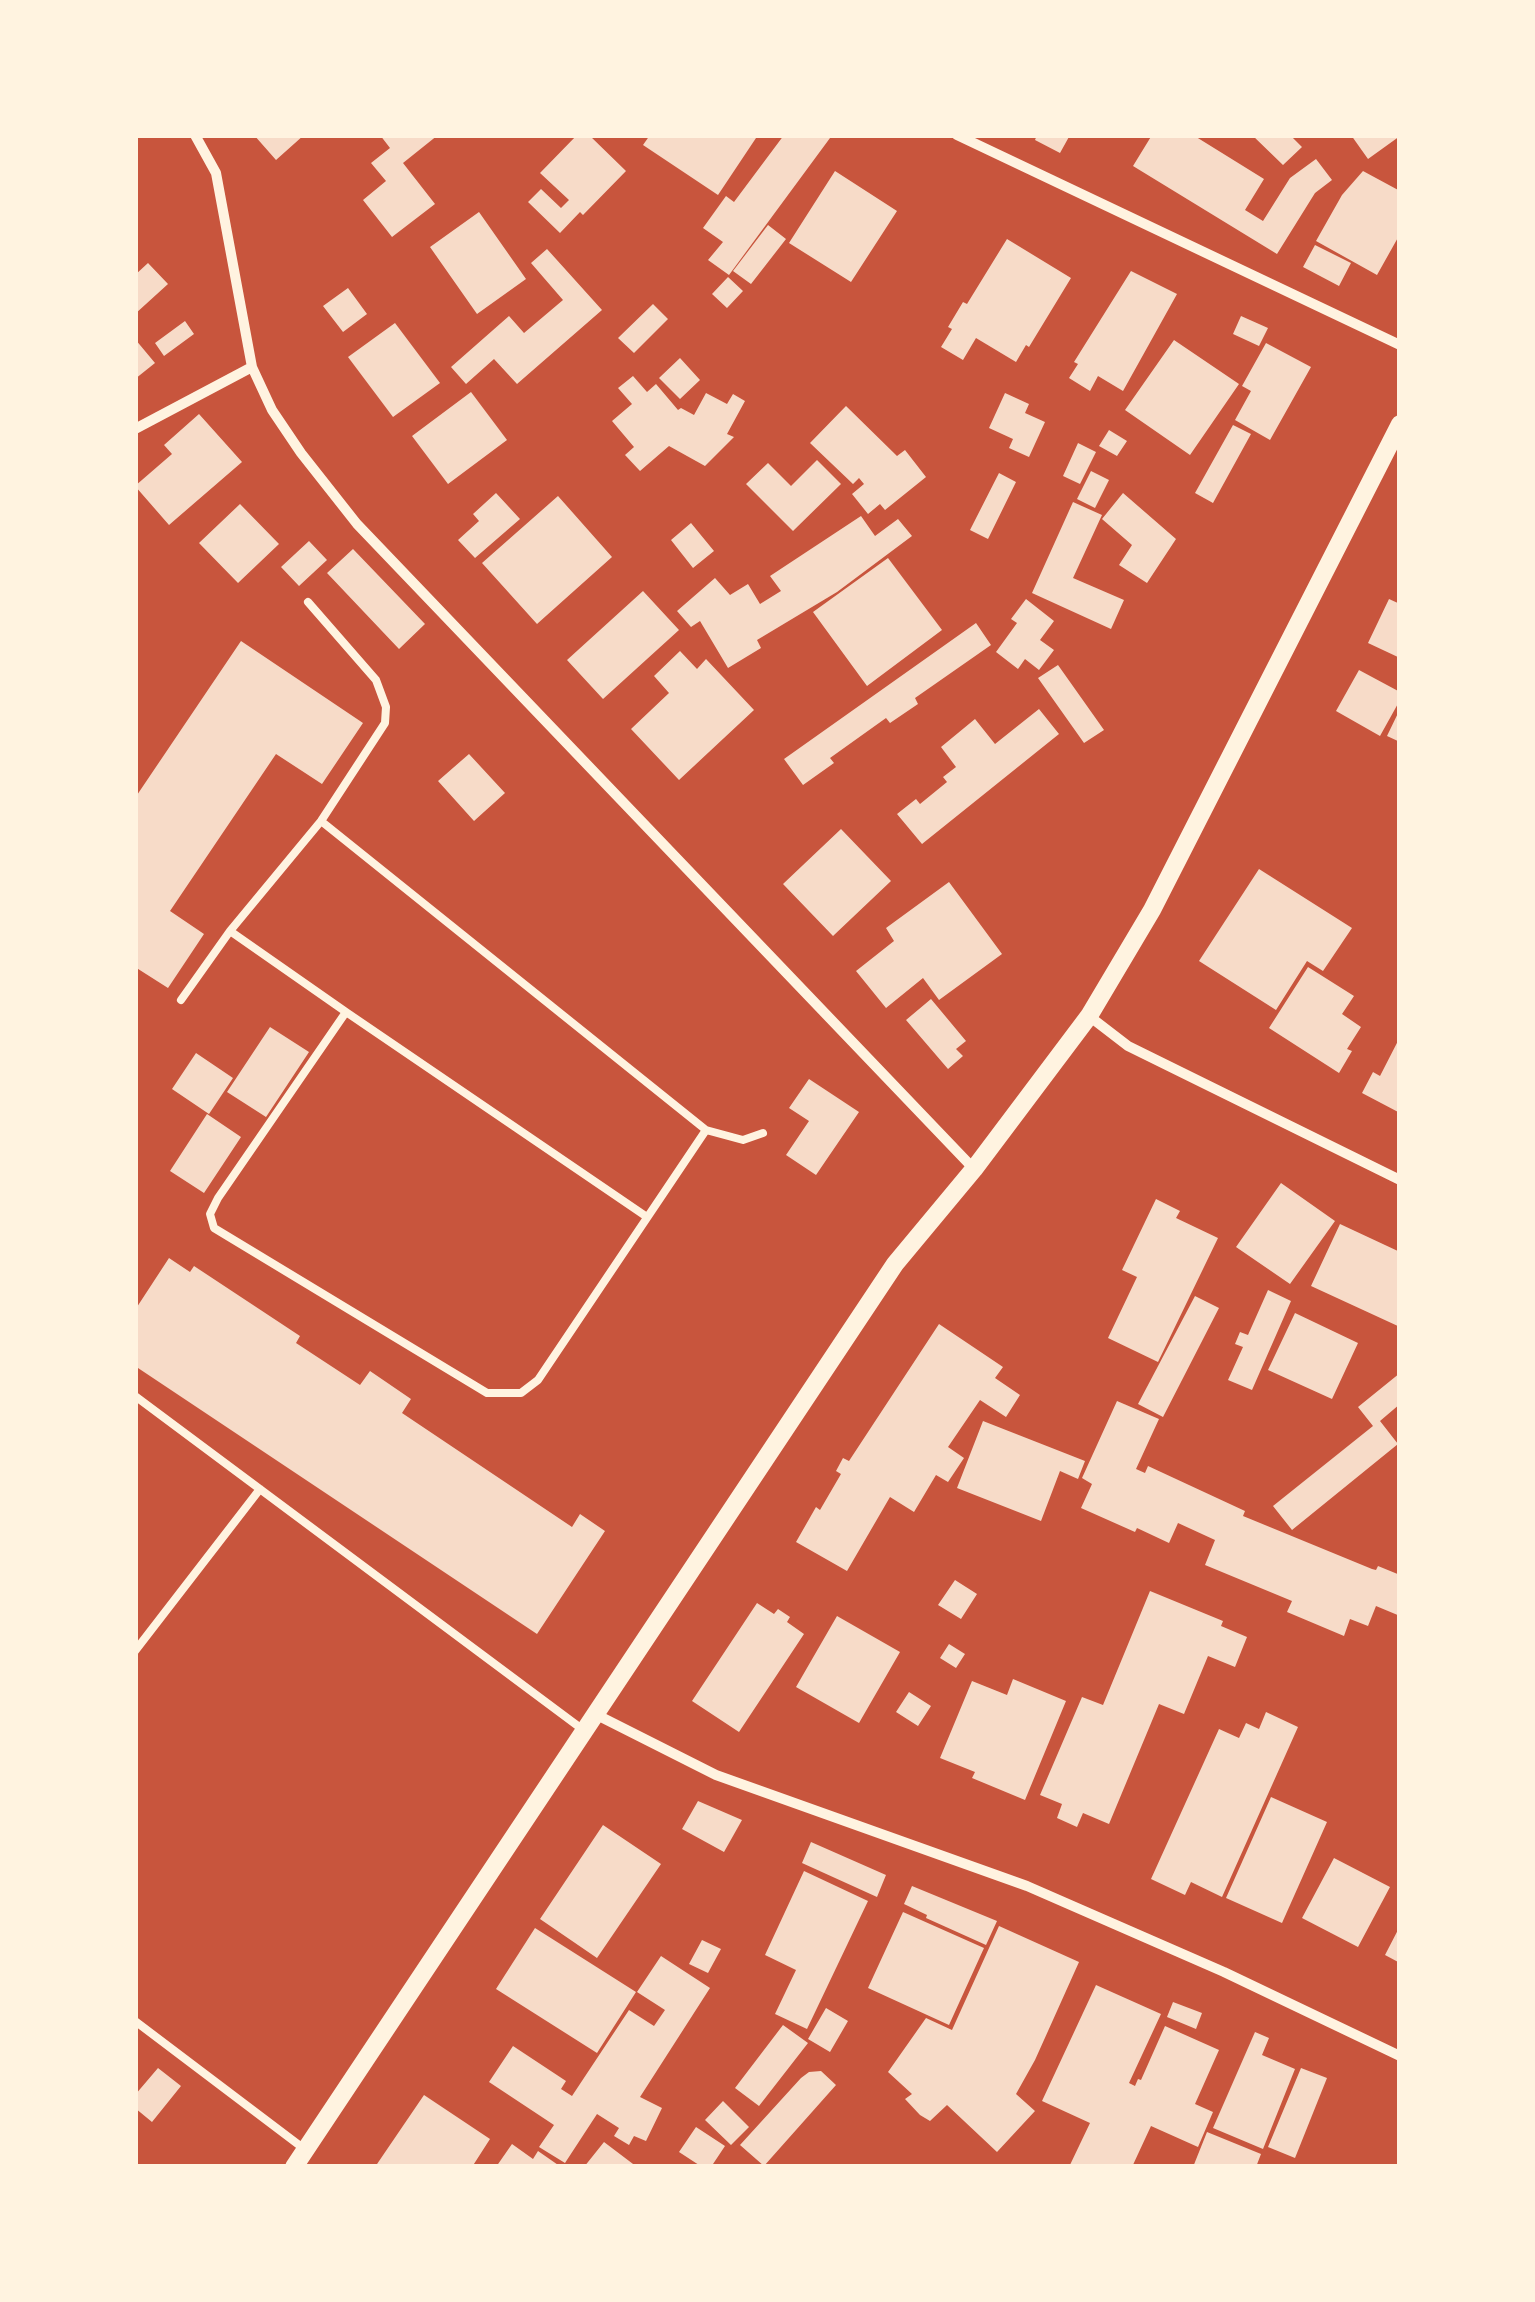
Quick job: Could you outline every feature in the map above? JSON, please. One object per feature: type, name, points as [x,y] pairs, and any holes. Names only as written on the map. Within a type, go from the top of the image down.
[{"type":"street","points":[[196,135],[216,173],[252,366],[272,410],[301,453],[357,524],[974,1168]]},
{"type":"street","points":[[957,135],[1400,345]]},
{"type":"street","points":[[135,429],[252,366]]},
{"type":"street","points":[[294,2167],[895,1264],[974,1168],[1088,1016],[1152,910],[1400,424]]},
{"type":"street","points":[[1088,1016],[1128,1046],[1400,1180]]},
{"type":"street","points":[[597,1715],[716,1775],[1027,1886],[1224,1972],[1400,2056]]},
{"type":"lane","points":[[182,1000],[230,931],[321,821],[385,723],[386,707],[376,680],[308,602]]},
{"type":"lane","points":[[321,821],[706,1130],[742,1140],[763,1133]]},
{"type":"lane","points":[[230,931],[647,1217]]},
{"type":"lane","points":[[346,1012],[218,1198],[210,1214],[214,1228],[487,1392],[522,1392],[538,1380],[706,1130]]},
{"type":"lane","points":[[135,1396],[586,1732]]},
{"type":"lane","points":[[135,1651],[260,1489]]},
{"type":"lane","points":[[135,2020],[307,2151]]},
{"type":"building","points":[[254,135],[304,135],[276,160]]},
{"type":"building","points":[[380,135],[438,135],[403,163],[435,204],[392,237],[363,200],[386,181],[371,163],[390,148]]},
{"type":"building","points":[[577,135],[589,135],[626,171],[560,233],[528,202],[541,189],[561,208],[569,200],[540,173]]},
{"type":"building","points":[[650,135],[758,135],[718,195],[643,145]]},
{"type":"building","points":[[784,135],[830,138],[729,275],[708,260],[723,242],[703,228],[726,196],[734,202]]},
{"type":"building","points":[[1037,135],[1070,135],[1060,153],[1035,140]]},
{"type":"building","points":[[1152,135],[1193,135],[1264,179],[1245,210],[1263,221],[1290,178],[1316,159],[1332,180],[1315,193],[1277,254],[1133,166]]},
{"type":"building","points":[[1252,135],[1290,135],[1302,147],[1283,165]]},
{"type":"building","points":[[1351,135],[1400,135],[1400,136],[1368,159]]},
{"type":"building","points":[[835,171],[897,211],[851,282],[789,243]]},
{"type":"building","points":[[1363,171],[1400,191],[1400,234],[1377,275],[1316,241],[1342,195]]},
{"type":"building","points":[[479,212],[526,279],[477,314],[430,247]]},
{"type":"building","points":[[768,225],[786,239],[751,284],[733,271]]},
{"type":"building","points":[[1007,239],[1071,278],[1016,362],[976,338],[963,360],[941,347],[952,329],[948,327]]},
{"type":"building","points":[[1315,245],[1351,263],[1339,286],[1303,267]]},
{"type":"building","points":[[547,249],[602,310],[517,384],[494,359],[466,384],[451,367],[509,316],[524,333],[563,300],[531,263]]},
{"type":"building","points":[[148,263],[168,284],[135,314],[135,275]]},
{"type":"building","points":[[1131,271],[1177,294],[1123,391],[1098,376],[1090,391],[1069,378],[1078,364],[1074,362]]},
{"type":"building","points":[[728,277],[743,291],[727,308],[712,294]]},
{"type":"building","points":[[348,288],[367,314],[343,332],[323,306]]},
{"type":"building","points":[[653,304],[668,319],[634,353],[618,338]]},
{"type":"building","points":[[1241,316],[1268,328],[1259,346],[1233,334]]},
{"type":"building","points":[[185,321],[194,334],[164,356],[155,343]]},
{"type":"building","points":[[395,323],[440,383],[393,417],[348,357]]},
{"type":"building","points":[[135,339],[155,363],[135,379]]},
{"type":"building","points":[[1174,340],[1239,384],[1190,455],[1125,410]]},
{"type":"building","points":[[1266,343],[1311,367],[1270,440],[1235,420],[1251,391],[1242,386]]},
{"type":"building","points":[[680,358],[700,380],[680,399],[659,378]]},
{"type":"building","points":[[633,376],[647,392],[656,384],[678,410],[694,415],[706,393],[727,404],[733,394],[745,401],[727,434],[734,437],[705,466],[669,446],[640,471],[625,455],[634,447],[612,421],[632,404],[618,388]]},
{"type":"building","points":[[471,392],[507,440],[448,484],[412,436]]},
{"type":"building","points":[[1005,393],[1029,404],[1025,413],[1045,422],[1029,457],[1009,448],[1013,439],[989,428]]},
{"type":"building","points":[[846,406],[897,456],[905,450],[926,477],[885,510],[880,504],[868,514],[852,494],[864,484],[859,478],[853,484],[810,443]]},
{"type":"building","points":[[199,414],[242,462],[169,525],[135,486],[172,454],[164,445]]},
{"type":"building","points":[[1233,425],[1251,434],[1213,503],[1195,493]]},
{"type":"building","points":[[1109,430],[1127,441],[1117,456],[1099,446]]},
{"type":"building","points":[[1078,443],[1096,452],[1080,484],[1063,476]]},
{"type":"building","points":[[817,460],[841,484],[793,531],[746,484],[768,463],[791,486]]},
{"type":"building","points":[[1091,471],[1109,480],[1095,508],[1077,499]]},
{"type":"building","points":[[999,473],[1016,482],[988,539],[970,530]]},
{"type":"building","points":[[496,493],[520,519],[475,558],[458,540],[479,521],[473,514]]},
{"type":"building","points":[[1123,493],[1176,539],[1147,583],[1119,565],[1132,545],[1102,519]]},
{"type":"building","points":[[558,496],[612,557],[537,624],[482,563]]},
{"type":"building","points":[[1073,502],[1102,515],[1073,578],[1124,600],[1111,629],[1032,593]]},
{"type":"building","points":[[240,504],[279,544],[238,583],[199,543]]},
{"type":"building","points":[[861,516],[875,536],[898,519],[912,536],[837,592],[757,640],[761,648],[728,668],[700,621],[691,627],[677,611],[715,578],[730,595],[748,584],[760,604],[781,591],[770,576]]},
{"type":"building","points":[[691,523],[714,551],[693,568],[671,540]]},
{"type":"building","points":[[309,541],[327,560],[299,586],[281,567]]},
{"type":"building","points":[[353,549],[425,624],[399,649],[327,573]]},
{"type":"building","points":[[888,558],[942,630],[867,686],[813,612]]},
{"type":"building","points":[[643,591],[679,630],[603,699],[567,660]]},
{"type":"building","points":[[1026,599],[1054,621],[1040,640],[1054,650],[1039,670],[1025,659],[1018,669],[996,652],[1017,623],[1011,619]]},
{"type":"building","points":[[1389,599],[1400,604],[1400,658],[1368,643]]},
{"type":"building","points":[[976,623],[991,645],[915,698],[918,704],[890,723],[886,718],[830,758],[834,763],[803,785],[784,759]]},
{"type":"building","points":[[241,641],[363,723],[322,784],[276,754],[170,911],[204,934],[168,988],[135,967],[135,798]]},
{"type":"building","points":[[680,651],[697,669],[706,659],[754,710],[679,780],[631,729],[669,693],[654,676]]},
{"type":"building","points":[[1058,665],[1104,730],[1084,743],[1038,678]]},
{"type":"building","points":[[1359,670],[1400,692],[1400,700],[1380,736],[1336,711]]},
{"type":"building","points":[[1039,709],[1059,734],[922,844],[897,814],[916,799],[920,804],[947,782],[943,777],[956,767],[941,747],[975,719],[995,744]]},
{"type":"building","points":[[1400,709],[1400,742],[1387,736]]},
{"type":"building","points":[[469,754],[505,793],[474,821],[438,781]]},
{"type":"building","points":[[841,829],[891,881],[833,936],[783,884]]},
{"type":"building","points":[[1259,869],[1352,928],[1323,971],[1307,961],[1276,1010],[1199,961]]},
{"type":"building","points":[[949,882],[1002,954],[939,1000],[923,978],[886,1008],[856,971],[894,941],[886,928]]},
{"type":"building","points":[[1308,967],[1354,996],[1342,1014],[1361,1027],[1347,1049],[1352,1051],[1339,1073],[1269,1028]]},
{"type":"building","points":[[931,999],[966,1041],[956,1049],[963,1056],[948,1069],[906,1020]]},
{"type":"building","points":[[270,1027],[309,1052],[266,1117],[227,1092]]},
{"type":"building","points":[[1400,1037],[1400,1113],[1362,1093],[1373,1072],[1380,1076]]},
{"type":"building","points":[[196,1053],[233,1078],[209,1114],[172,1089]]},
{"type":"building","points":[[809,1079],[859,1112],[816,1175],[786,1155],[809,1121],[789,1108]]},
{"type":"building","points":[[207,1114],[241,1137],[204,1193],[170,1171]]},
{"type":"building","points":[[1281,1183],[1335,1221],[1290,1284],[1236,1247]]},
{"type":"building","points":[[1156,1199],[1180,1211],[1176,1218],[1218,1238],[1158,1362],[1108,1338],[1137,1277],[1122,1270]]},
{"type":"building","points":[[1340,1224],[1400,1252],[1400,1327],[1311,1286]]},
{"type":"building","points":[[169,1258],[190,1272],[194,1266],[300,1336],[296,1343],[360,1385],[370,1371],[411,1399],[402,1413],[572,1527],[580,1514],[605,1531],[537,1634],[135,1366],[135,1310]]},
{"type":"building","points":[[1268,1290],[1291,1301],[1252,1390],[1228,1380],[1243,1347],[1235,1344],[1240,1332],[1248,1335]]},
{"type":"building","points":[[1195,1296],[1219,1308],[1163,1417],[1138,1404]]},
{"type":"building","points":[[1295,1313],[1358,1343],[1332,1399],[1268,1370]]},
{"type":"building","points":[[939,1324],[1003,1367],[995,1378],[1020,1395],[1006,1417],[980,1400],[948,1447],[964,1458],[948,1482],[936,1475],[914,1512],[890,1497],[847,1571],[796,1542],[841,1474],[836,1471],[843,1458],[849,1461]]},
{"type":"building","points":[[1400,1373],[1400,1404],[1380,1421],[1398,1444],[1292,1530],[1273,1506],[1373,1426],[1358,1407]]},
{"type":"building","points":[[1117,1401],[1159,1419],[1136,1469],[1145,1473],[1148,1466],[1245,1511],[1243,1516],[1372,1569],[1378,1566],[1400,1575],[1400,1616],[1376,1606],[1368,1626],[1350,1619],[1344,1636],[1287,1612],[1292,1601],[1205,1565],[1215,1540],[1178,1523],[1169,1543],[1081,1508],[1092,1484],[1082,1478]]},
{"type":"building","points":[[983,1421],[1085,1461],[1078,1479],[1060,1471],[1041,1521],[957,1488]]},
{"type":"building","points":[[955,1580],[977,1594],[961,1619],[938,1605]]},
{"type":"building","points":[[1150,1591],[1223,1621],[1221,1626],[1247,1637],[1235,1667],[1208,1656],[1184,1714],[1159,1704],[1109,1824],[1083,1813],[1077,1827],[1057,1818],[1062,1804],[1040,1795],[1082,1697],[1103,1705]]},
{"type":"building","points":[[757,1603],[774,1614],[778,1609],[790,1617],[787,1622],[804,1634],[739,1732],[692,1701]]},
{"type":"building","points":[[837,1616],[900,1652],[859,1723],[796,1687]]},
{"type":"building","points":[[949,1644],[965,1654],[956,1668],[940,1658]]},
{"type":"building","points":[[1013,1679],[1066,1701],[1025,1800],[972,1778],[975,1772],[940,1758],[972,1681],[1007,1695]]},
{"type":"building","points":[[909,1692],[931,1706],[918,1726],[896,1712]]},
{"type":"building","points":[[1266,1712],[1298,1727],[1222,1897],[1191,1882],[1185,1895],[1151,1879],[1219,1729],[1239,1738],[1246,1723],[1259,1729]]},
{"type":"building","points":[[1271,1797],[1327,1822],[1282,1923],[1226,1898]]},
{"type":"building","points":[[698,1801],[742,1820],[724,1852],[682,1829]]},
{"type":"building","points":[[603,1825],[661,1864],[597,1958],[540,1919]]},
{"type":"building","points":[[811,1842],[886,1875],[877,1897],[802,1863]]},
{"type":"building","points":[[1334,1858],[1390,1887],[1358,1947],[1302,1918]]},
{"type":"building","points":[[804,1871],[868,1901],[807,2029],[775,2014],[796,1970],[765,1955]]},
{"type":"building","points":[[912,1886],[997,1921],[986,1945],[904,1904]]},
{"type":"building","points":[[903,1912],[984,1948],[949,2025],[868,1988]]},
{"type":"building","points":[[999,1926],[1079,1962],[1016,2094],[1035,2111],[997,2152],[947,2105],[930,2121],[920,2115],[905,2099],[912,2094],[888,2072],[926,2018],[952,2030]]},
{"type":"building","points":[[1400,1926],[1400,1963],[1385,1955]]},
{"type":"building","points":[[535,1928],[636,1992],[597,2053],[496,1989]]},
{"type":"building","points":[[702,1940],[721,1949],[708,1973],[689,1964]]},
{"type":"building","points":[[661,1956],[710,1988],[640,2097],[662,2108],[646,2141],[634,2136],[629,2145],[614,2136],[619,2128],[597,2114],[565,2163],[539,2147],[554,2125],[489,2082],[513,2046],[566,2081],[561,2089],[572,2096],[629,2010],[654,2026],[665,2010],[637,1992]]},
{"type":"building","points":[[1096,1985],[1161,2014],[1129,2083],[1135,2086],[1141,2080],[1165,2026],[1219,2050],[1195,2104],[1213,2112],[1198,2147],[1151,2126],[1132,2167],[1069,2167],[1090,2123],[1042,2101]]},
{"type":"building","points":[[1173,2002],[1202,2013],[1196,2029],[1167,2017]]},
{"type":"building","points":[[826,2008],[848,2021],[830,2052],[808,2039]]},
{"type":"building","points":[[783,2025],[808,2043],[759,2106],[735,2088]]},
{"type":"building","points":[[1255,2032],[1269,2038],[1262,2055],[1295,2069],[1263,2149],[1213,2128]]},
{"type":"building","points":[[158,2068],[181,2086],[152,2122],[135,2108],[135,2095]]},
{"type":"building","points":[[1301,2068],[1327,2078],[1295,2158],[1268,2147]]},
{"type":"building","points":[[821,2071],[836,2085],[764,2166],[740,2145],[801,2078],[809,2072]]},
{"type":"building","points":[[424,2095],[490,2139],[472,2167],[375,2167]]},
{"type":"building","points":[[723,2101],[749,2127],[731,2145],[705,2120]]},
{"type":"building","points":[[696,2127],[725,2146],[711,2167],[702,2167],[679,2152]]},
{"type":"building","points":[[1207,2132],[1261,2154],[1256,2167],[1193,2167]]},
{"type":"building","points":[[604,2142],[637,2167],[584,2167]]},
{"type":"building","points":[[512,2144],[533,2159],[538,2151],[561,2167],[496,2167]]}]
